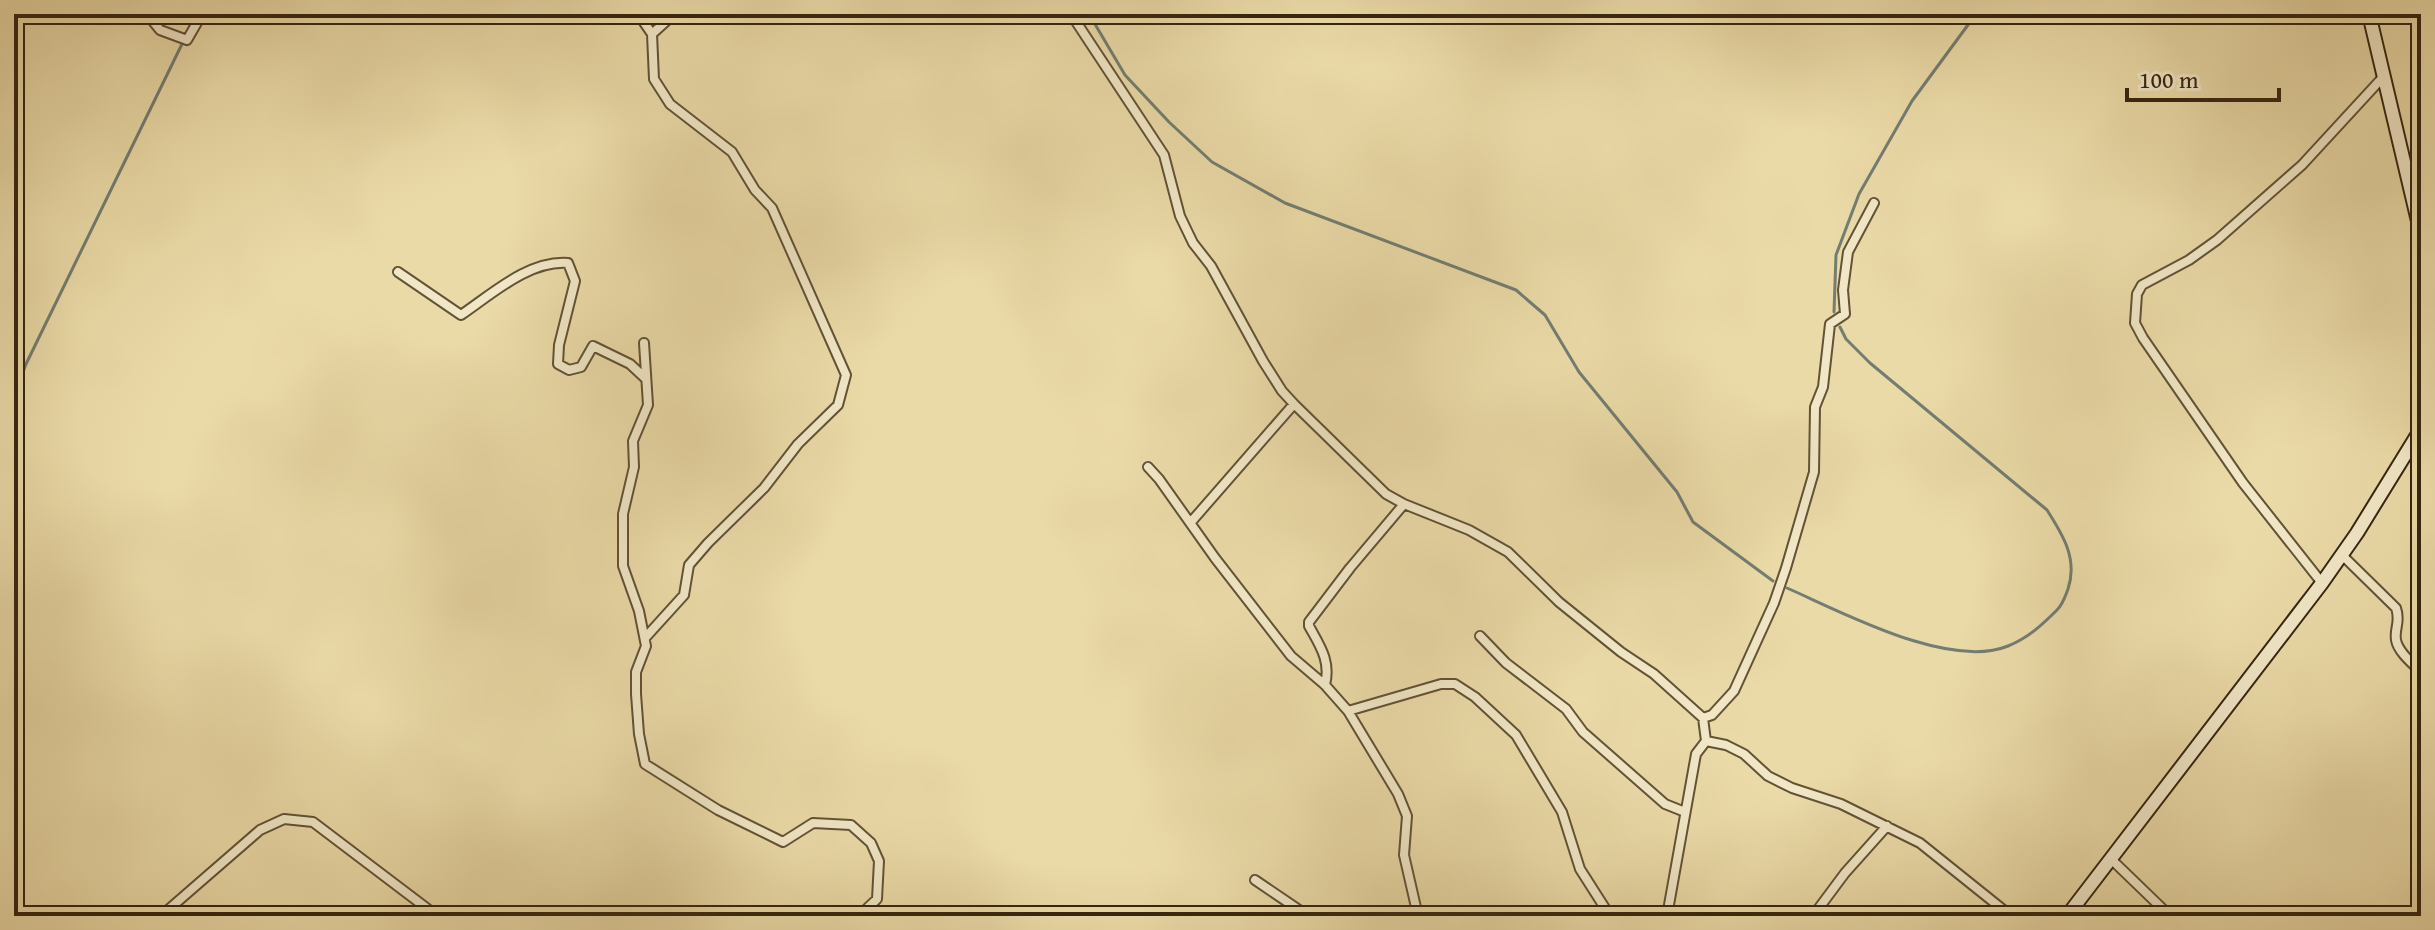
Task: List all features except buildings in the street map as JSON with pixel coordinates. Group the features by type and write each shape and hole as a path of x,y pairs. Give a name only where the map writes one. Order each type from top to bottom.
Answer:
{"street":[{"path":"14,15 49,19 69,14"},
{"path":"147,14 160,30 187,40 202,14"},
{"path":"631,14 641,18 652,34 654,79 670,104 732,152 755,190 772,208 846,375 838,405 798,444 764,488 689,565 684,595 645,638"},
{"path":"652,34 674,14"},
{"path":"1071,14 1164,155 1180,216 1193,243 1211,266 1282,391 1386,494 1469,530 1508,552 1559,602 1654,674 1703,718 1706,741 1696,754 1667,916"},
{"path":"2369,14 2421,234"},
{"path":"2322,583 2243,483 2143,338 2135,323 2137,294 2142,285 2207,247 2258,204 2302,165 2384,76"},
{"path":"1703,718 1712,715 1734,691 1774,603 1786,568 1814,472 1815,407 1823,387 1830,324 1845,314 1843,290 1848,252 1874,203"},
{"path":"398,272 461,315 522,275 553,262 568,263 575,281 559,345 558,364 569,370 581,367 593,346 630,364 645,378"},
{"path":"644,343 648,405 633,441 634,467 623,514 623,566 639,611 646,646 636,672 639,734 645,764 718,810 783,842 813,823 851,825 871,843 879,861 877,899 859,916"},
{"path":"1191,522 1294,404"},
{"path":"2067,916 2322,583 2421,429"},
{"path":"1148,467 1291,656 1325,685 1348,711 1398,794 1407,816 1404,855 1418,916"},
{"path":"1325,685 1328,673 1325,655 1309,622 1404,504"},
{"path":"2342,555 2396,608 2400,618 2395,638 2398,646 2421,672"},
{"path":"1480,636 1506,663 1566,709 1583,732 1665,804 1685,812"},
{"path":"1348,711 1441,684 1455,684 1475,697 1516,735 1562,812 1580,869 1610,916"},
{"path":"1706,741 1726,745 1744,754 1768,776 1792,788 1841,804 1920,843 2011,916"},
{"path":"161,916 260,830 284,819 294,819 313,822 437,916"},
{"path":"1813,916 1845,873 1887,826"},
{"path":"2111,859 2170,916"},
{"path":"1255,880 1308,916"}],"waterway":[{"path":"1089,14 1125,75 1212,162 1285,203 1516,290 1545,315 1579,372 1677,492 1693,522 1773,581"},
{"path":"1834,312 1836,255 1859,194 1912,101 1976,14"},
{"path":"14,396 26,364 183,42"},
{"path":"1787,588 1866,623 1927,645 1984,651 2015,643 2040,626 2061,605 2071,578 2067,548 2047,510 1870,363 1846,339 1840,327"}]}
